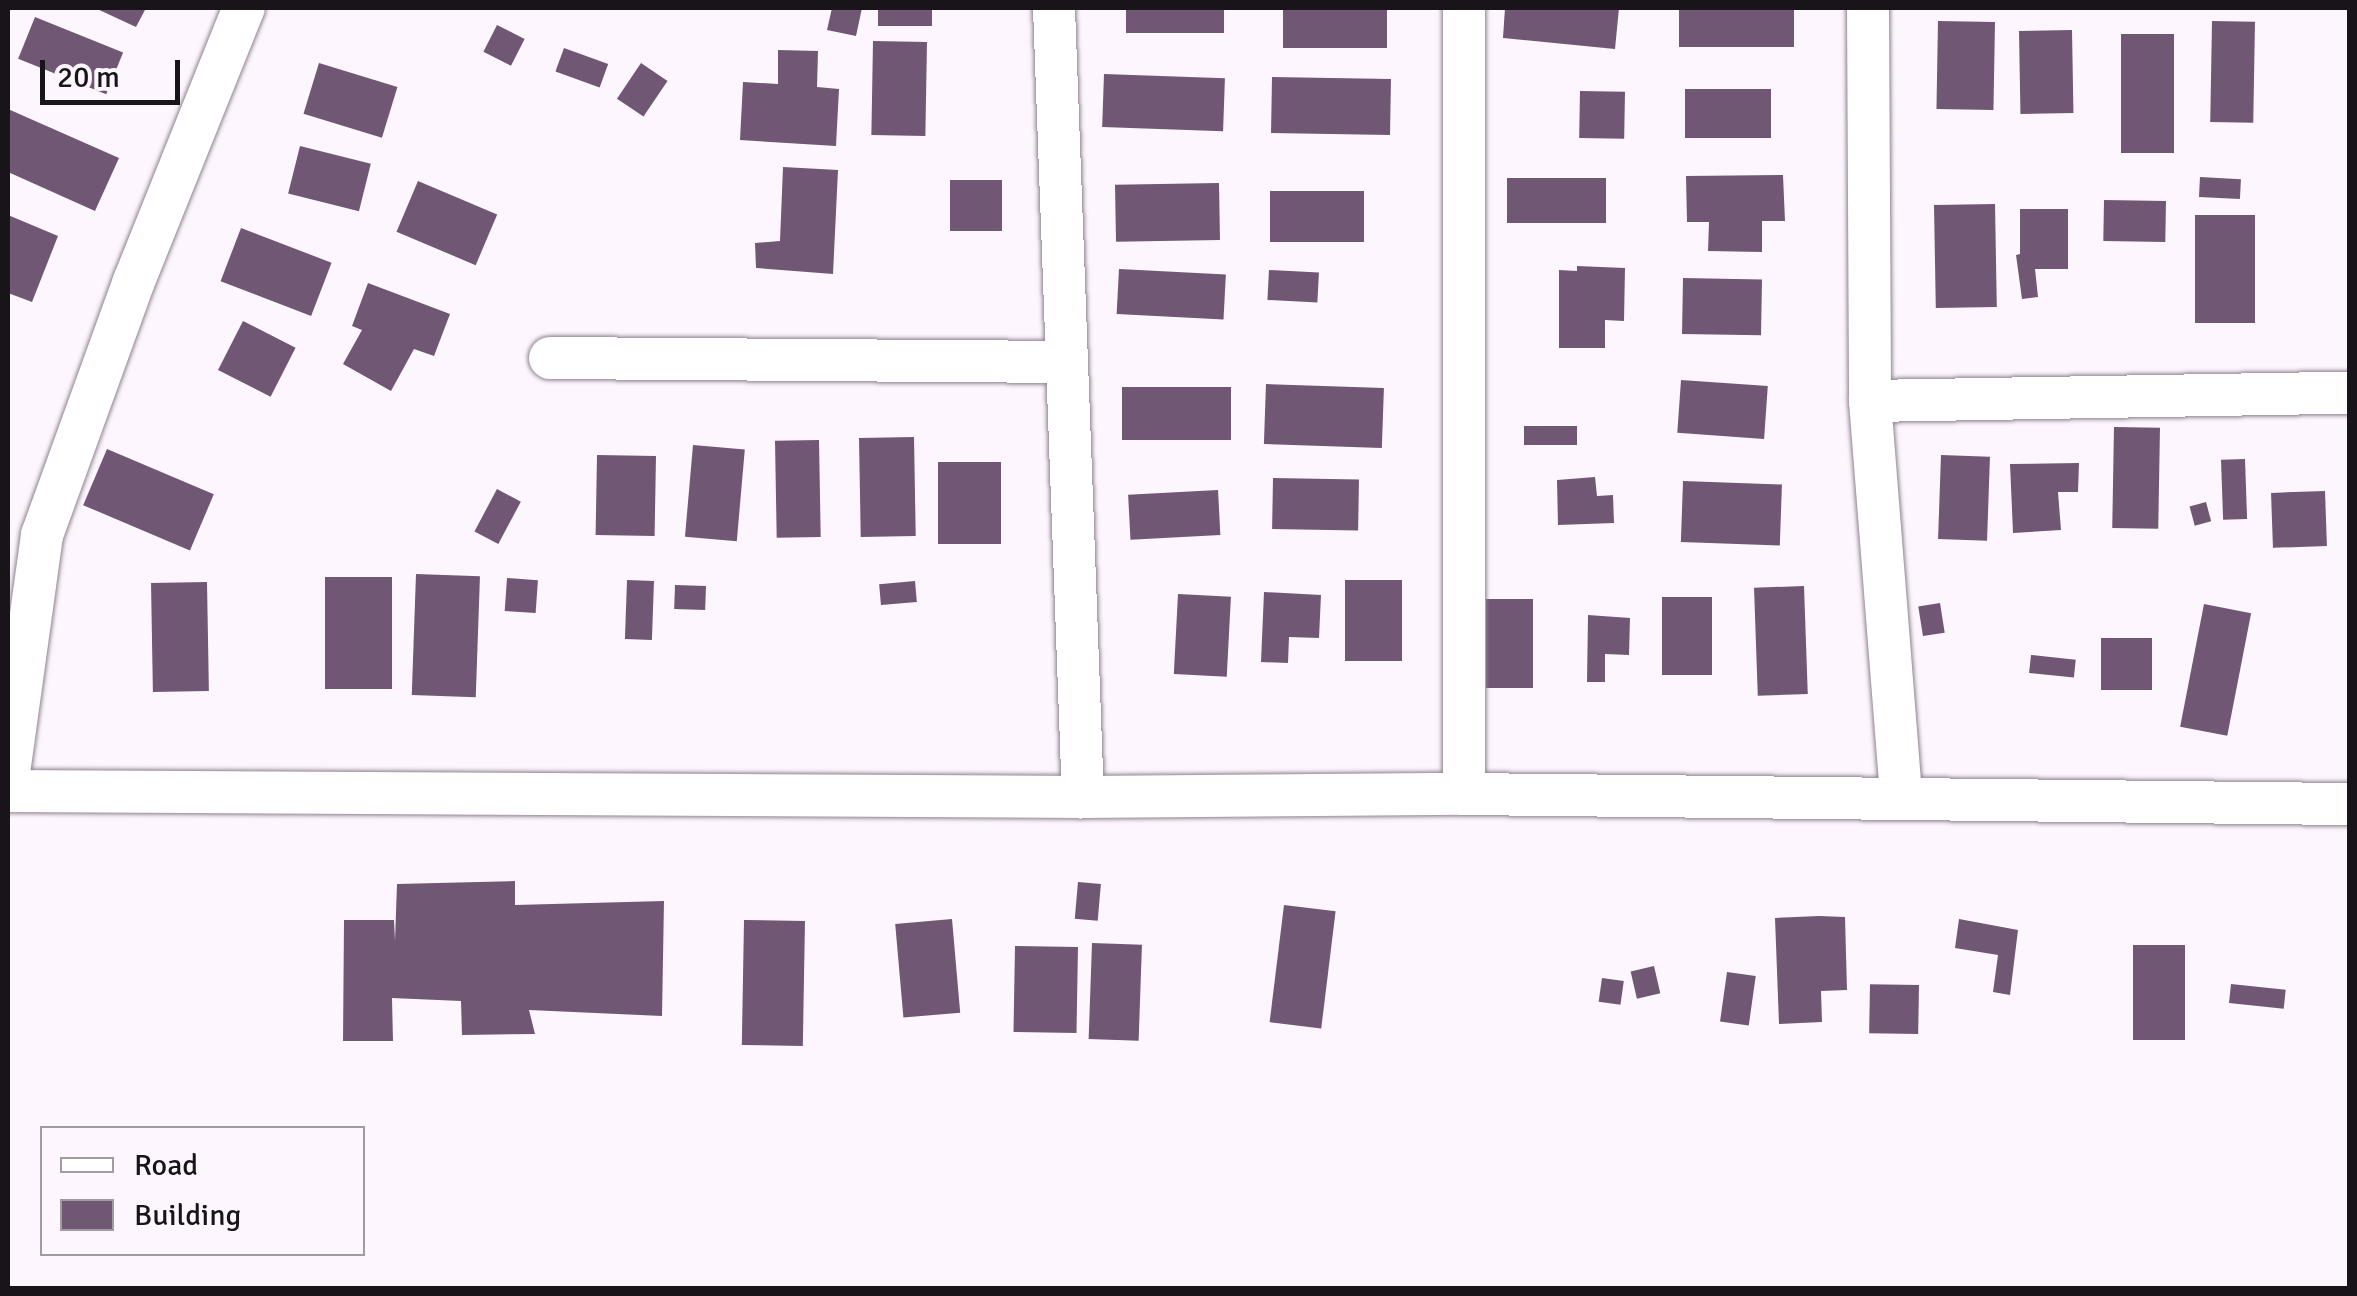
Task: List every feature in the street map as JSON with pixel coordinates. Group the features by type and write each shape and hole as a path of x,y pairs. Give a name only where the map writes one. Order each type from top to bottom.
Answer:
{"street":[{"path":"8,780 42,535 134,281 244,8"},
{"path":"1054,8 1083,796"},
{"path":"1464,8 1464,794"},
{"path":"1868,8 1870,401 1901,796"},
{"path":"550,358 1067,362"},
{"path":"1870,401 2350,393"},
{"path":"8,791 1901,796 2350,804"}],"building":[{"path":"95,8 146,8 136,27"},
{"path":"832,8 862,8 856,36 827,30"},
{"path":"878,8 932,8 932,26 878,26"},
{"path":"1126,8 1224,8 1224,33 1126,33"},
{"path":"1283,8 1387,8 1387,48 1283,48"},
{"path":"1505,8 1619,8 1615,49 1503,38"},
{"path":"1679,8 1794,8 1794,47 1679,47"},
{"path":"35,17 123,53 106,94 18,59"},
{"path":"1938,21 1995,22 1993,110 1936,109"},
{"path":"2212,21 2255,22 2253,123 2210,122"},
{"path":"497,25 525,39 511,66 483,52"},
{"path":"2072,30 2073,113 2020,114 2019,31"},
{"path":"2121,34 2174,34 2174,153 2121,153"},
{"path":"873,41 927,42 925,136 871,135"},
{"path":"564,48 608,64 600,88 555,71"},
{"path":"778,50 818,51 817,87 839,89 836,146 740,140 743,82 778,84"},
{"path":"319,63 397,87 382,138 304,114"},
{"path":"641,63 668,81 643,117 617,99"},
{"path":"1104,74 1225,78 1223,131 1102,127"},
{"path":"1272,77 1391,79 1390,135 1271,133"},
{"path":"1685,89 1771,89 1771,138 1685,138"},
{"path":"1580,91 1625,92 1624,139 1579,138"},
{"path":"8,109 119,158 95,211 8,172"},
{"path":"300,146 371,164 359,211 288,194"},
{"path":"783,167 838,170 833,274 756,268 755,243 780,241"},
{"path":"1783,175 1785,221 1762,221 1762,252 1708,251 1709,222 1687,222 1686,176"},
{"path":"2200,177 2241,179 2240,199 2199,197"},
{"path":"1507,178 1606,178 1606,223 1507,223"},
{"path":"950,180 1002,180 1002,231 950,231"},
{"path":"418,181 497,215 476,265 397,232"},
{"path":"1219,183 1220,240 1116,242 1115,185"},
{"path":"1270,191 1364,191 1364,242 1270,242"},
{"path":"2104,200 2166,201 2165,242 2103,241"},
{"path":"1995,204 1997,307 1936,308 1934,205"},
{"path":"2020,209 2068,209 2068,269 2035,269 2038,297 2022,299 2016,255 2020,254"},
{"path":"8,215 58,236 32,302 8,293"},
{"path":"2195,215 2255,215 2255,323 2195,323"},
{"path":"241,228 332,263 311,316 221,281"},
{"path":"1577,266 1625,268 1624,321 1605,320 1605,348 1559,348 1559,270 1577,271"},
{"path":"1119,269 1226,275 1223,320 1117,314"},
{"path":"1269,270 1319,273 1317,303 1267,300"},
{"path":"1683,278 1762,279 1761,335 1682,334"},
{"path":"368,283 450,314 434,356 414,349 391,391 343,364 362,330 352,326"},
{"path":"243,321 296,348 271,397 218,370"},
{"path":"1681,380 1768,386 1764,439 1677,433"},
{"path":"1266,384 1384,388 1382,448 1264,444"},
{"path":"1122,387 1231,387 1231,440 1122,440"},
{"path":"1524,426 1577,426 1577,445 1524,445"},
{"path":"2114,427 2160,428 2158,529 2112,528"},
{"path":"914,437 916,536 861,537 859,438"},
{"path":"819,440 821,537 777,538 775,441"},
{"path":"693,445 745,450 737,541 685,537"},
{"path":"107,449 214,494 190,550 83,505"},
{"path":"597,455 656,456 655,536 596,535"},
{"path":"1941,455 1990,457 1987,541 1938,539"},
{"path":"2245,459 2247,519 2223,520 2221,460"},
{"path":"938,462 1001,462 1001,544 938,544"},
{"path":"2079,463 2078,492 2058,492 2061,530 2013,533 2010,464"},
{"path":"1595,477 1597,496 1613,495 1614,523 1558,525 1557,480"},
{"path":"1273,478 1359,480 1358,530 1272,529"},
{"path":"1683,481 1782,484 1780,545 1681,542"},
{"path":"497,489 521,502 498,544 474,531"},
{"path":"1218,490 1220,535 1130,540 1128,495"},
{"path":"2325,491 2327,546 2273,548 2271,493"},
{"path":"2206,502 2211,521 2195,526 2190,506"},
{"path":"416,574 480,576 476,697 412,695"},
{"path":"325,577 392,577 392,689 325,689"},
{"path":"507,578 538,580 536,613 505,611"},
{"path":"627,580 654,581 652,640 625,639"},
{"path":"1345,580 1402,580 1402,661 1345,661"},
{"path":"915,581 917,602 881,605 879,584"},
{"path":"207,582 209,691 153,692 151,583"},
{"path":"675,585 706,586 705,610 674,609"},
{"path":"1804,586 1808,694 1758,696 1754,588"},
{"path":"1264,592 1321,595 1319,638 1289,637 1288,663 1261,662"},
{"path":"1178,594 1231,597 1227,677 1174,674"},
{"path":"1662,597 1712,597 1712,675 1662,675"},
{"path":"1486,599 1533,599 1533,688 1486,688"},
{"path":"1940,603 1945,633 1923,636 1918,606"},
{"path":"2204,604 2251,613 2227,736 2180,727"},
{"path":"1588,615 1630,618 1629,655 1605,654 1605,682 1587,682"},
{"path":"2101,638 2152,638 2152,690 2101,690"},
{"path":"2031,655 2076,660 2074,678 2029,673"},
{"path":"515,881 515,905 664,901 662,1016 529,1010 535,1034 462,1035 461,1001 392,998 393,1041 343,1041 344,920 394,920 395,941 397,884"},
{"path":"1078,882 1101,884 1098,921 1075,919"},
{"path":"1284,905 1336,911 1321,1028 1270,1022"},
{"path":"1845,917 1847,990 1821,991 1822,1022 1779,1024 1775,918"},
{"path":"952,919 960,1013 903,1018 895,924"},
{"path":"1959,919 2018,930 2010,995 1993,992 1998,955 1955,948"},
{"path":"744,920 805,921 803,1046 742,1045"},
{"path":"1092,943 1142,945 1139,1041 1089,1039"},
{"path":"2133,945 2185,945 2185,1040 2133,1040"},
{"path":"1015,946 1078,947 1076,1033 1013,1032"},
{"path":"1654,966 1660,993 1637,999 1631,971"},
{"path":"1727,972 1756,976 1749,1026 1720,1022"},
{"path":"1602,978 1624,981 1620,1005 1599,1002"},
{"path":"1870,984 1919,985 1918,1034 1869,1033"},
{"path":"2231,984 2286,990 2284,1009 2229,1003"}]}
